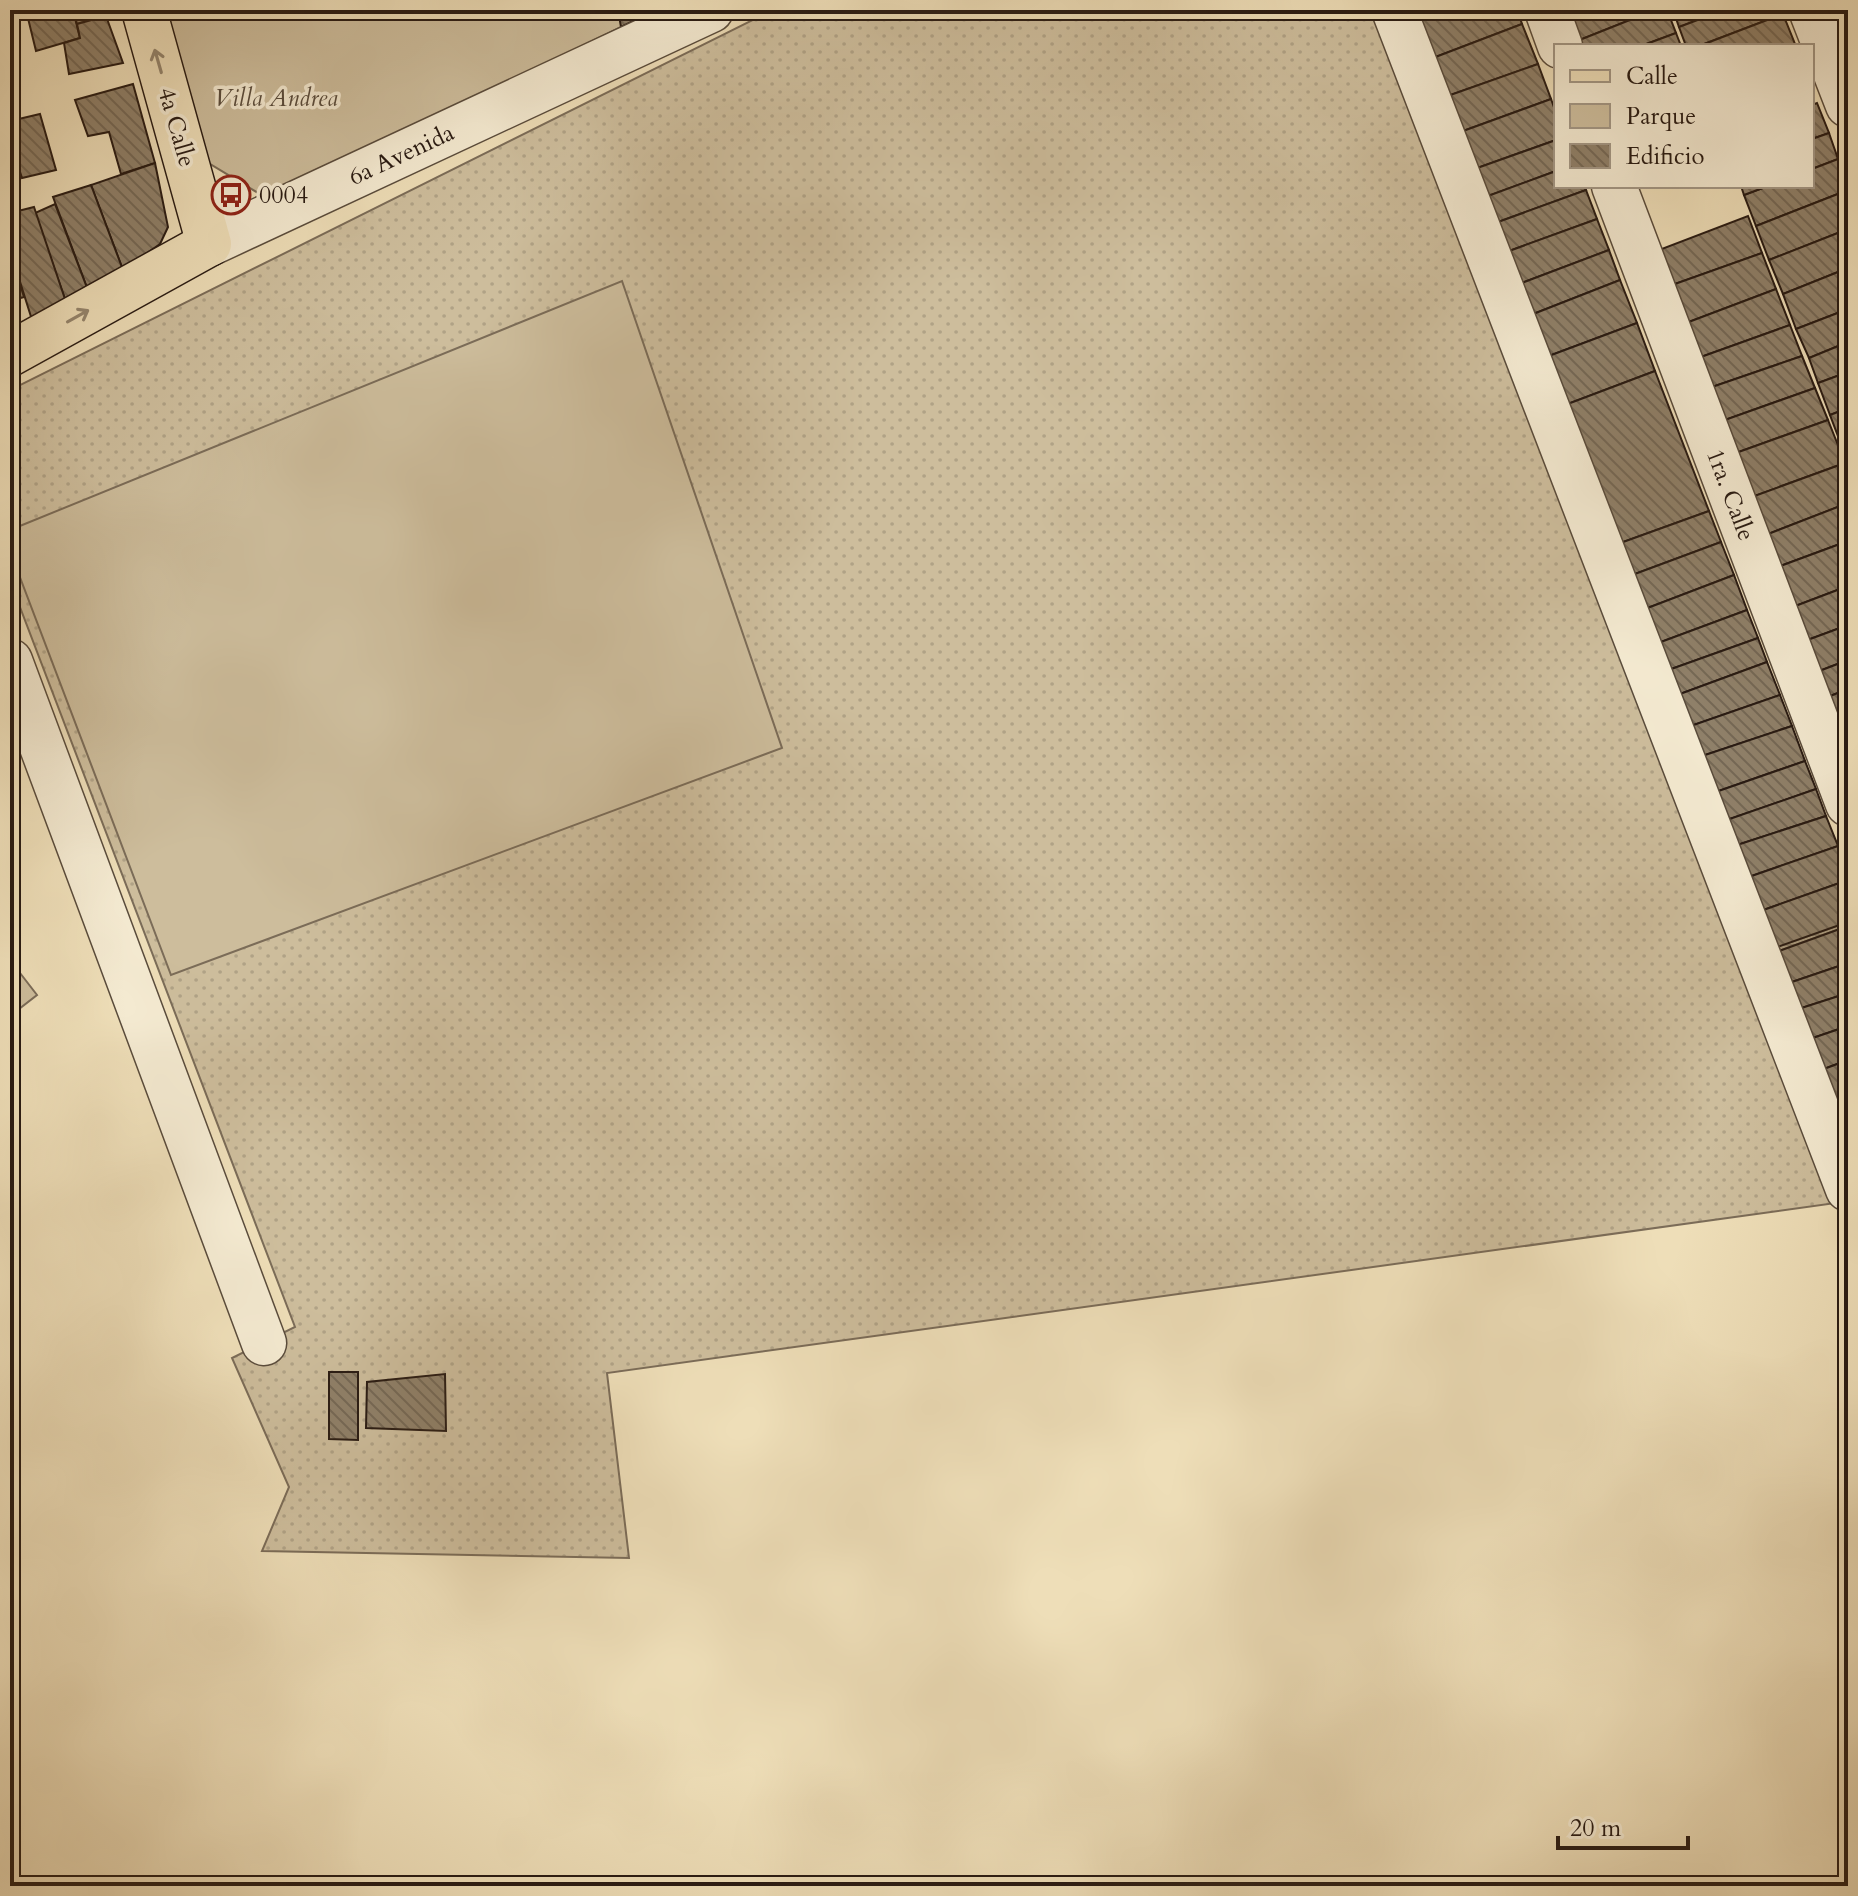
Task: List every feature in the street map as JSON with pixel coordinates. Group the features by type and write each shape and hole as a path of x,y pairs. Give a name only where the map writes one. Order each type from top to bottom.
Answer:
{"main road":[{"name":"4a Calle","path":"144,10 209,244"},
{"name":"6a Avenida","path":"10,354 209,244"}],"street":[{"name":"6a Avenida","path":"209,244 711,10"},
{"path":"1394,10 1848,1189"},
{"path":"1547,10 1559,44"},
{"path":"1811,10 1848,105"},
{"name":"1ra. Calle","path":"1615,188 1848,804"},
{"path":"10,661 264,1343"}],"green space":[{"name":"Villa Andrea","path":"161,10 656,10 268,199 202,159"},
{"path":"773,10 1385,10 1843,1202 607,1373 629,1558 262,1551 289,1487 232,1358 295,1327 10,581 10,390"},
{"path":"622,281 782,748 171,975 10,551 10,530"},
{"path":"10,960 37,995 10,1016"}],"shaded area":[{"path":"1848,922 1848,926 1768,955 1766,951"}],"building":[{"path":"26,10 73,10 80,38 36,51"},
{"path":"73,10 104,10 106,16 77,24"},
{"path":"618,10 656,10 621,27"},
{"path":"1406,10 1443,10 1411,22"},
{"path":"1443,10 1517,10 1522,24 1425,61 1411,22"},
{"path":"1567,10 1655,10 1577,41"},
{"path":"1655,10 1667,10 1676,33 1646,44 1578,44 1577,41"},
{"path":"1673,10 1724,10 1679,27"},
{"path":"1724,10 1782,10 1783,14 1704,44 1685,44 1679,27"},
{"path":"1823,10 1848,10 1848,35 1835,40"},
{"path":"1783,14 1795,44 1704,44"},
{"path":"106,16 123,63 69,74 64,43 80,38 77,24"},
{"path":"1522,24 1538,64 1439,99 1425,61"},
{"path":"1676,33 1680,44 1646,44"},
{"path":"1538,64 1551,99 1452,135 1439,99"},
{"path":"133,84 155,163 121,174 109,132 88,136 75,100"},
{"path":"1551,99 1554,107 1554,141 1466,172 1452,135"},
{"path":"1817,103 1829,133 1814,138 1814,104"},
{"path":"40,114 56,170 22,178 10,141 10,121"},
{"path":"1829,133 1838,159 1814,168 1814,138"},
{"path":"1554,141 1554,172 1477,200 1466,172"},
{"path":"1838,159 1848,190 1756,226 1744,195 1763,188 1814,188 1814,168"},
{"path":"155,163 168,227 160,244 123,270 91,185"},
{"path":"1554,172 1554,188 1586,190 1487,226 1477,200"},
{"path":"91,185 123,270 89,293 53,197"},
{"path":"1742,188 1763,188 1744,195"},
{"path":"1586,190 1597,219 1498,255 1487,226"},
{"path":"1848,190 1848,229 1769,260 1756,226"},
{"path":"55,204 89,293 67,305 35,213"},
{"path":"34,207 67,305 33,323 10,250 10,213"},
{"path":"1748,216 1762,253 1672,285 1659,250"},
{"path":"1597,219 1609,250 1511,287 1498,255"},
{"path":"1848,229 1848,268 1783,294 1769,260"},
{"path":"1609,250 1620,280 1523,318 1511,287"},
{"path":"10,252 24,297 10,301"},
{"path":"1762,253 1776,289 1686,323 1672,285"},
{"path":"1848,268 1848,309 1796,329 1783,294"},
{"path":"1620,280 1637,323 1538,360 1523,318"},
{"path":"1776,289 1790,325 1698,358 1686,323"},
{"path":"1848,309 1848,342 1809,358 1796,329"},
{"path":"1637,323 1655,371 1557,408 1538,360"},
{"path":"1790,325 1802,356 1709,388 1698,358"},
{"path":"1848,342 1848,372 1818,383 1809,358"},
{"path":"1802,356 1815,388 1722,421 1709,388"},
{"path":"1655,371 1709,511 1612,546 1557,408"},
{"path":"1848,372 1848,408 1830,415 1818,383"},
{"path":"1815,388 1828,420 1733,454 1722,421"},
{"path":"1848,408 1848,451 1844,452 1830,415"},
{"path":"1828,420 1845,463 1749,498 1733,454"},
{"path":"1845,463 1848,503 1763,536 1749,498"},
{"path":"1848,503 1848,541 1775,568 1763,536"},
{"path":"1709,511 1721,542 1624,578 1612,546"},
{"path":"1848,541 1848,586 1790,608 1775,568"},
{"path":"1721,542 1734,575 1637,612 1624,578"},
{"path":"1734,575 1747,610 1650,646 1637,612"},
{"path":"1848,586 1848,625 1802,642 1790,608"},
{"path":"1747,610 1758,638 1660,673 1650,646"},
{"path":"1848,625 1848,660 1814,673 1802,642"},
{"path":"1758,638 1767,662 1669,698 1660,673"},
{"path":"1848,660 1848,689 1825,698 1814,673"},
{"path":"1767,662 1780,695 1682,729 1669,698"},
{"path":"1848,689 1848,722 1836,726 1825,698"},
{"path":"1780,695 1792,726 1693,759 1682,729"},
{"path":"1848,722 1848,760 1836,726"},
{"path":"1792,726 1805,761 1707,795 1693,759"},
{"path":"1805,761 1816,789 1718,823 1707,795"},
{"path":"1816,789 1826,816 1728,848 1718,823"},
{"path":"1826,816 1838,846 1740,880 1728,848"},
{"path":"1838,846 1848,880 1752,914 1740,880"},
{"path":"1848,880 1848,922 1766,951 1752,914"},
{"path":"1848,926 1848,963 1780,986 1768,955"},
{"path":"1848,963 1848,993 1789,1012 1780,986"},
{"path":"1848,993 1848,1026 1801,1042 1789,1012"},
{"path":"1848,1026 1848,1060 1813,1073 1801,1042"},
{"path":"1848,1060 1848,1096 1825,1104 1813,1073"},
{"path":"1848,1096 1848,1129 1825,1104"},
{"path":"329,1372 358,1372 358,1440 329,1439"},
{"path":"445,1374 446,1431 366,1428 367,1382"}],"place":[{"name":"0004","path":"231,195"}]}
